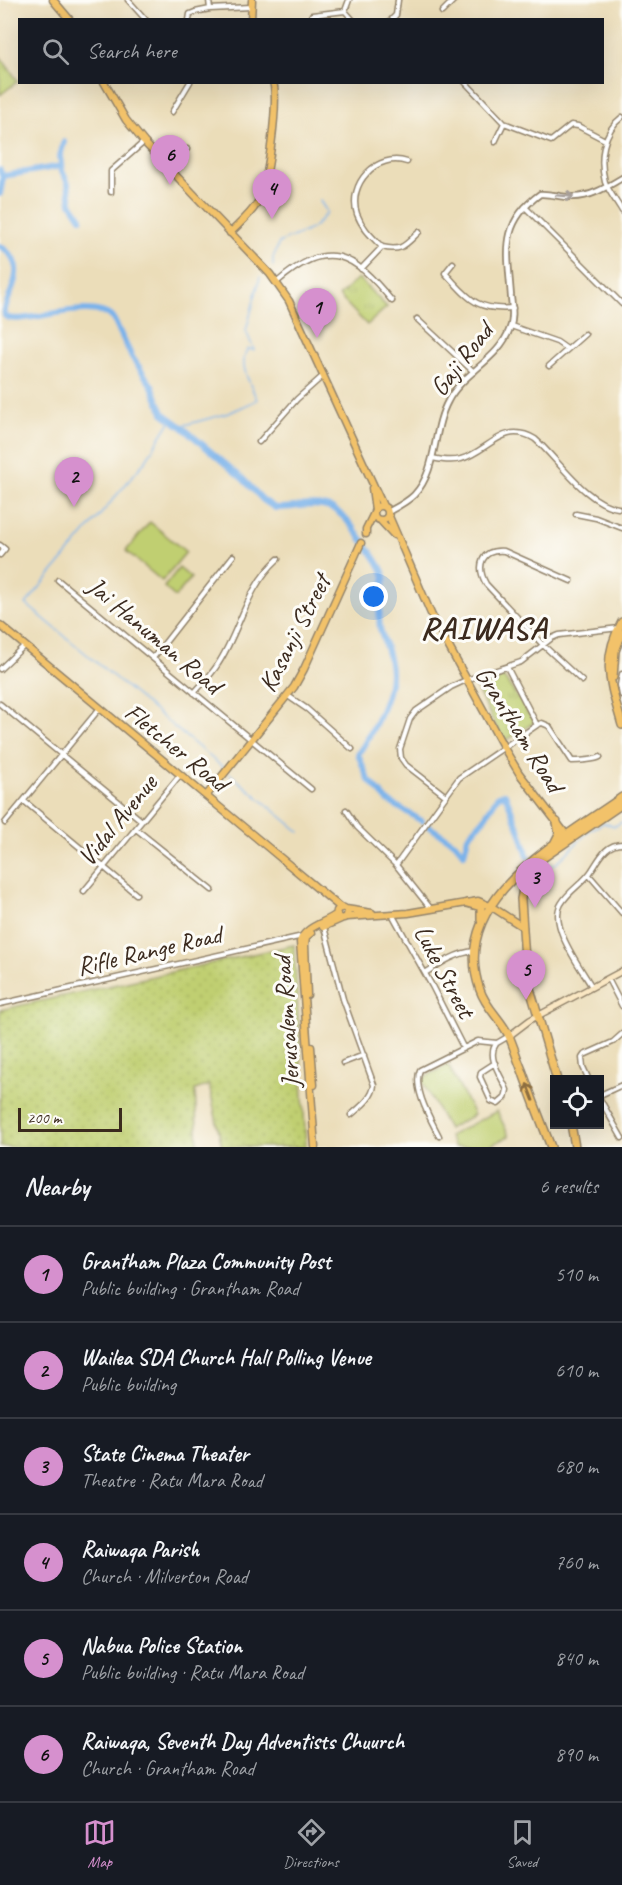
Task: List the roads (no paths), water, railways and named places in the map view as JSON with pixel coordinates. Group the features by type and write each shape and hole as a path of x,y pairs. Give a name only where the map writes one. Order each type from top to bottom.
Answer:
{"highway":[{"path":"619,630 613,666 615,687 622,711"},
{"path":"619,630 608,659 609,677 622,725"},
{"path":"556,1075 526,975 521,899 527,874 534,864 622,797"},
{"path":"478,932 492,906 521,869 553,844 622,804"},
{"path":"553,844 559,834 557,822"},
{"path":"467,903 477,904 482,908 474,951 474,966 483,998 509,1036 550,1147"},
{"path":"572,1129 574,1147"}],"main road":[{"path":"53,0 68,18"},
{"name":"Grantham Road","path":"105,84 126,120 144,142 276,283 294,309 432,616 519,773 568,837"},
{"path":"230,232 249,213 262,193 275,108 274,84"},
{"name":"Grantham Road","path":"372,481 377,515 397,538"},
{"path":"377,515 386,510"},
{"name":"Kasanji Street","path":"206,796 288,696 304,669 364,538 377,515 385,519 386,510"},
{"name":"Fletcher Road","path":"0,625 330,898 341,913"},
{"path":"314,927 332,912 330,898"},
{"path":"341,913 376,914 432,910 478,901 492,906 523,927"},
{"name":"Jerusalem Road","path":"304,936 324,927 341,913"},
{"name":"Jerusalem Road","path":"304,936 314,927 341,913"},
{"name":"Jerusalem Road","path":"304,936 317,1147"},
{"path":"509,1036 538,1015 622,971"}],"street":[{"path":"128,0 144,18"},
{"path":"209,0 210,9"},
{"path":"345,11 350,0"},
{"path":"394,18 398,0"},
{"path":"442,12 454,0"},
{"path":"189,18 195,12 252,4"},
{"path":"312,15 345,11"},
{"path":"345,11 351,18"},
{"path":"172,112 189,84"},
{"path":"467,84 504,123 551,141 571,125 578,126 605,140"},
{"path":"622,117 610,128 605,140 604,175 607,187 622,211"},
{"path":"495,142 504,123"},
{"path":"111,192 111,171 144,142"},
{"path":"160,158 178,150 187,149"},
{"path":"407,162 392,159 382,162 366,174 357,192 356,212 366,231 382,247 394,250 402,248 419,232"},
{"path":"622,178 589,195 574,197 540,194 525,207 622,304"},
{"name":"Gaji Road","path":"386,510 397,506 416,493 425,479 438,428 449,399 500,347 511,326 513,308 508,236 513,222 525,207"},
{"path":"361,268 382,247"},
{"path":"276,283 297,266 313,257 341,257 361,268 392,301"},
{"path":"453,263 445,273 469,298 487,308 513,308"},
{"path":"417,318 474,372"},
{"path":"511,326 557,342 567,349"},
{"path":"549,366 585,334"},
{"path":"259,442 297,399 324,375"},
{"path":"432,458 459,460 508,433 522,433 535,438 594,498 607,506 618,508"},
{"path":"576,514 596,518 622,528"},
{"path":"0,544 5,549 0,555"},
{"path":"571,581 504,550 497,550 489,554 480,567 486,584 543,645 582,681"},
{"path":"153,658 233,556"},
{"path":"194,693 219,664 250,595 278,560"},
{"name":"Jai Hanuman Road","path":"58,580 311,789"},
{"path":"447,796 406,765 401,758 400,749 414,713 451,687 525,660 559,635 609,629 619,630"},
{"path":"609,629 619,630"},
{"path":"0,669 24,646"},
{"path":"507,667 537,725"},
{"path":"622,674 620,685 622,695"},
{"path":"288,696 307,709 352,749"},
{"path":"0,704 142,821"},
{"path":"5,823 100,708"},
{"path":"396,865 459,778 537,725 542,723 549,726 572,761 594,760 600,757"},
{"name":"Vidal Avenue","path":"84,891 180,774"},
{"path":"24,801 136,894"},
{"path":"346,810 357,827 396,865 432,910"},
{"path":"136,829 212,890"},
{"path":"592,987 561,933 557,914 568,894 589,875 609,847 622,844"},
{"path":"589,875 622,913"},
{"name":"Luke Street","path":"392,913 463,1047"},
{"path":"324,927 343,999 364,1055 374,1090 351,1115"},
{"name":"Rifle Range Road","path":"0,1004 304,936"},
{"path":"424,973 449,958 474,951"},
{"path":"608,979 622,1006"},
{"path":"587,1075 583,1067 584,1055 613,1042 622,1034"},
{"path":"495,1063 481,1072 480,1077 492,1101 498,1104 505,1098 507,1090 495,1063 493,1048 509,1036"},
{"path":"439,1136 421,1096 418,1072 463,1047 482,1040 497,1043"},
{"path":"343,1063 364,1055"},
{"path":"604,1095 622,1085"},
{"path":"604,1104 622,1138"}],"waterway":[{"path":"64,142 60,156 62,171 68,183 71,203 81,218"},
{"path":"3,176 61,166"},
{"path":"0,170 3,178 0,194"},
{"path":"273,266 273,258 279,243 310,229 327,212 320,201"},
{"path":"0,246 10,255 15,264 16,274 5,316 13,319 88,310 102,312 113,318 132,357 152,386 163,413 275,508 310,505 331,508 344,518 365,544 385,577 379,620 391,673 384,704 369,737 358,754 368,779 388,801 422,821"},
{"path":"181,426 229,413 257,400 246,374 244,361 248,349 254,350 246,331 260,277"},
{"path":"171,420 146,460 26,604 226,770"},
{"path":"229,773 300,832"},
{"path":"428,826 455,843 464,854 468,836 483,820 498,796 505,794 528,857"},
{"path":"539,870 557,863 590,830 603,823 615,826 622,822"}],"place":[{"name":"Raiwaqa, Seventh Day Adventists Chuurch","path":"170,185"},
{"name":"Raiwaqa Parish","path":"272,219"},
{"name":"Grantham Plaza Community Post","path":"317,338"},
{"name":"Wailea SDA Church Hall Polling Venue","path":"74,507"},
{"name":"State Cinema Theater","path":"535,908"},
{"name":"Nabua Police Station","path":"526,1000"}],"district":[{"name":"RAIWASA","path":"484,628"}]}
